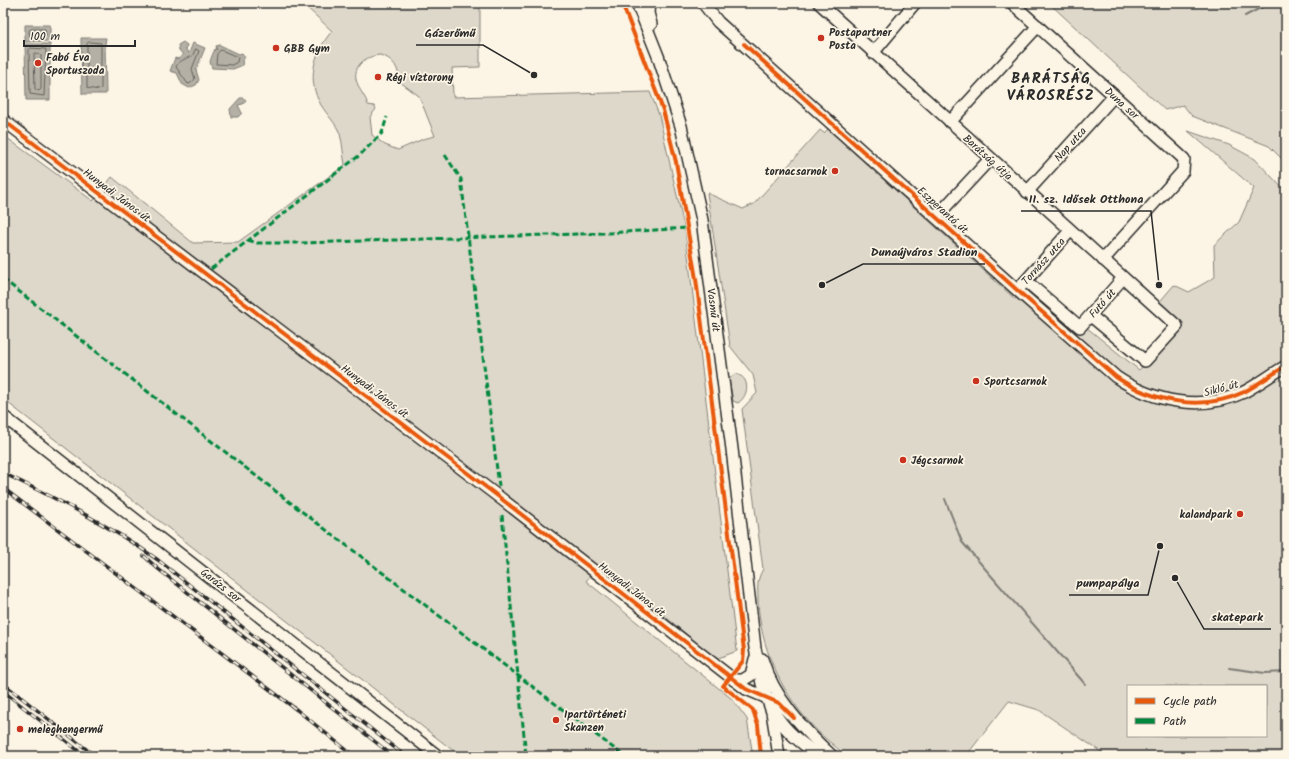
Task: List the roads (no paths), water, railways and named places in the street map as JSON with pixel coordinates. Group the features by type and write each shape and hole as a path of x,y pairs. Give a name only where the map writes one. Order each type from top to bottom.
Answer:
{"street":[{"name":"Vasmű út","path":"637,3 658,56 681,126 702,220 753,626"},
{"path":"649,3 648,13 658,56"},
{"name":"Barátság útja","path":"819,3 990,159 1177,326 1145,361 1091,316"},
{"path":"873,53 915,3"},
{"name":"Duna sor","path":"1012,3 1184,159 1183,171 1103,260"},
{"name":"Eszperantó út","path":"706,6 718,22 937,216 1017,290 1116,377 1131,387"},
{"path":"950,122 1038,26"},
{"name":"Nap utca","path":"1027,192 1114,96"},
{"name":"Hunyadi János út","path":"3,120 499,498 734,680 746,689 766,698"},
{"path":"937,216 990,159"},
{"name":"Tornász utca","path":"1017,290 1070,231"},
{"name":"Futó út","path":"1026,280 1080,328 1123,278"},
{"name":"Sikló út","path":"1131,387 1156,397 1177,402 1202,403 1225,399 1244,392 1286,366"},
{"name":"Garázs sor","path":"3,416 438,756"},
{"path":"753,626 755,648 766,698 772,712 780,756"},
{"path":"753,626 764,666 794,718"},
{"path":"734,680 743,680 751,675 754,665 755,648"},
{"path":"766,698 779,703 827,755"},
{"path":"766,698 780,721 796,739 827,755"},
{"path":"780,756 785,746 796,739"}],"water":[{"path":"25,25 50,25 50,41 25,42"},
{"path":"81,38 106,38 106,94 82,94"},
{"path":"183,42 187,45 186,50 189,53 193,43 205,48 196,70 199,80 196,85 189,88 182,84 177,73 170,71 175,58 178,59 183,55 179,50 178,45"},
{"path":"25,44 50,44 50,100 26,100"},
{"path":"220,45 239,54 242,53 245,57 242,61 243,65 233,69 212,68 210,62 211,57 215,49 217,50 216,46"},
{"path":"240,98 246,100 243,104 238,105 242,113 238,117 231,117 230,109"}],"waterway":[{"path":"1245,16 1270,3"},
{"path":"945,499 962,542 1085,684"},
{"path":"1229,668 1265,673 1286,672"}],"railway":[{"path":"3,473 102,524 158,560 405,756"},
{"path":"3,488 297,710 354,756"},
{"path":"144,556 157,568 393,756"},
{"path":"3,683 95,756"},
{"path":"3,691 85,756"}],"place":[{"name":"Postapartner Posta","path":"821,38"},
{"name":"GBB Gym","path":"276,48"},
{"name":"Fabó Éva Sportuszoda","path":"38,63"},
{"name":"Gázerőmű","path":"534,75"},
{"name":"Régi víztorony","path":"378,77"},
{"name":"tornacsarnok","path":"835,171"},
{"name":"Dunaújváros Stadion","path":"822,285"},
{"name":"II. sz. Idősek Otthona","path":"1159,285"},
{"name":"Sportcsarnok","path":"976,381"},
{"name":"Jégcsarnok","path":"903,460"},
{"name":"kalandpark","path":"1240,514"},
{"name":"pumpapálya","path":"1160,546"},
{"name":"skatepark","path":"1175,578"},
{"name":"Ipartörténeti Skanzen","path":"556,720"},
{"name":"meleghengermű","path":"20,729"}],"district":[{"name":"BARÁTSÁG VÁROSRÉSZ","path":"1051,86"}]}
